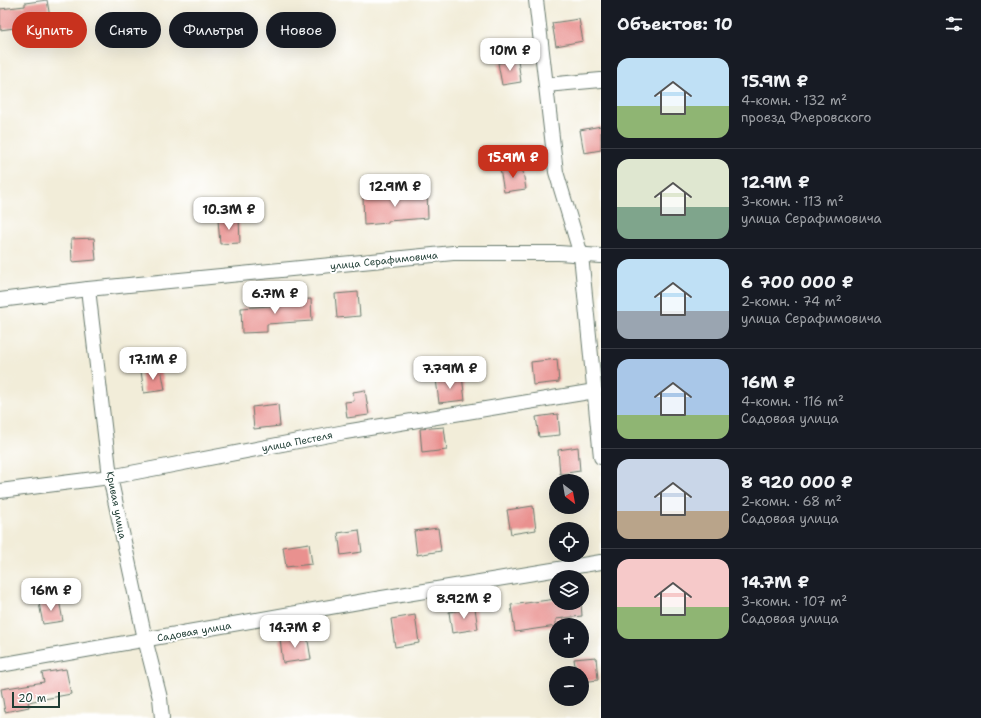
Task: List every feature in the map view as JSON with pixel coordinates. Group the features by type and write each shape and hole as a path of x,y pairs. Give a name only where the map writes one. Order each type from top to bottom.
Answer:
{"street":[{"path":"536,0 556,172 581,255 601,457"},
{"path":"546,85 601,80"},
{"name":"улица Серафимовича","path":"0,300 88,289 453,253 559,253 601,256"},
{"name":"Кривая улица","path":"88,289 110,477 145,639 160,698 162,718"},
{"name":"улица Пестеля","path":"0,491 110,477 345,432 595,391"},
{"name":"Садовая улица","path":"0,665 601,562"}],"building":[{"path":"47,0 49,12 12,12 12,28 0,30 0,9 25,6 25,3"},
{"path":"579,19 583,41 556,46 552,23"},
{"path":"518,60 521,82 502,85 498,63"},
{"path":"601,126 601,150 584,153 580,130"},
{"path":"522,166 526,189 504,192 500,169"},
{"path":"427,192 428,218 388,221 388,223 364,225 363,197"},
{"path":"239,218 240,243 220,244 218,220"},
{"path":"94,238 96,260 72,262 71,239"},
{"path":"358,292 360,316 337,318 335,294"},
{"path":"311,299 312,321 267,324 267,332 242,333 241,308 284,305 284,301"},
{"path":"557,359 559,382 533,385 531,362"},
{"path":"161,368 165,390 144,393 141,371"},
{"path":"462,376 465,400 439,403 436,379"},
{"path":"365,390 369,415 347,418 345,402 354,401 353,392"},
{"path":"278,404 280,426 254,429 252,407"},
{"path":"558,414 560,435 539,437 536,417"},
{"path":"444,427 447,450 422,453 420,429"},
{"path":"578,447 580,471 560,474 558,450"},
{"path":"533,506 536,530 511,534 507,510"},
{"path":"438,528 441,551 417,555 414,531"},
{"path":"359,530 362,552 341,555 338,533"},
{"path":"309,543 312,564 286,567 283,547"},
{"path":"59,600 63,621 43,624 39,603"},
{"path":"549,600 549,610 582,610 582,616 549,618 549,627 515,632 511,605"},
{"path":"475,608 478,629 452,633 449,612"},
{"path":"415,615 419,643 395,647 391,619"},
{"path":"307,635 311,659 283,663 280,639"},
{"path":"596,657 598,680 589,681 589,666 575,666 574,659"},
{"path":"66,669 71,694 28,702 29,707 5,712 1,689 44,682 42,673"}]}
